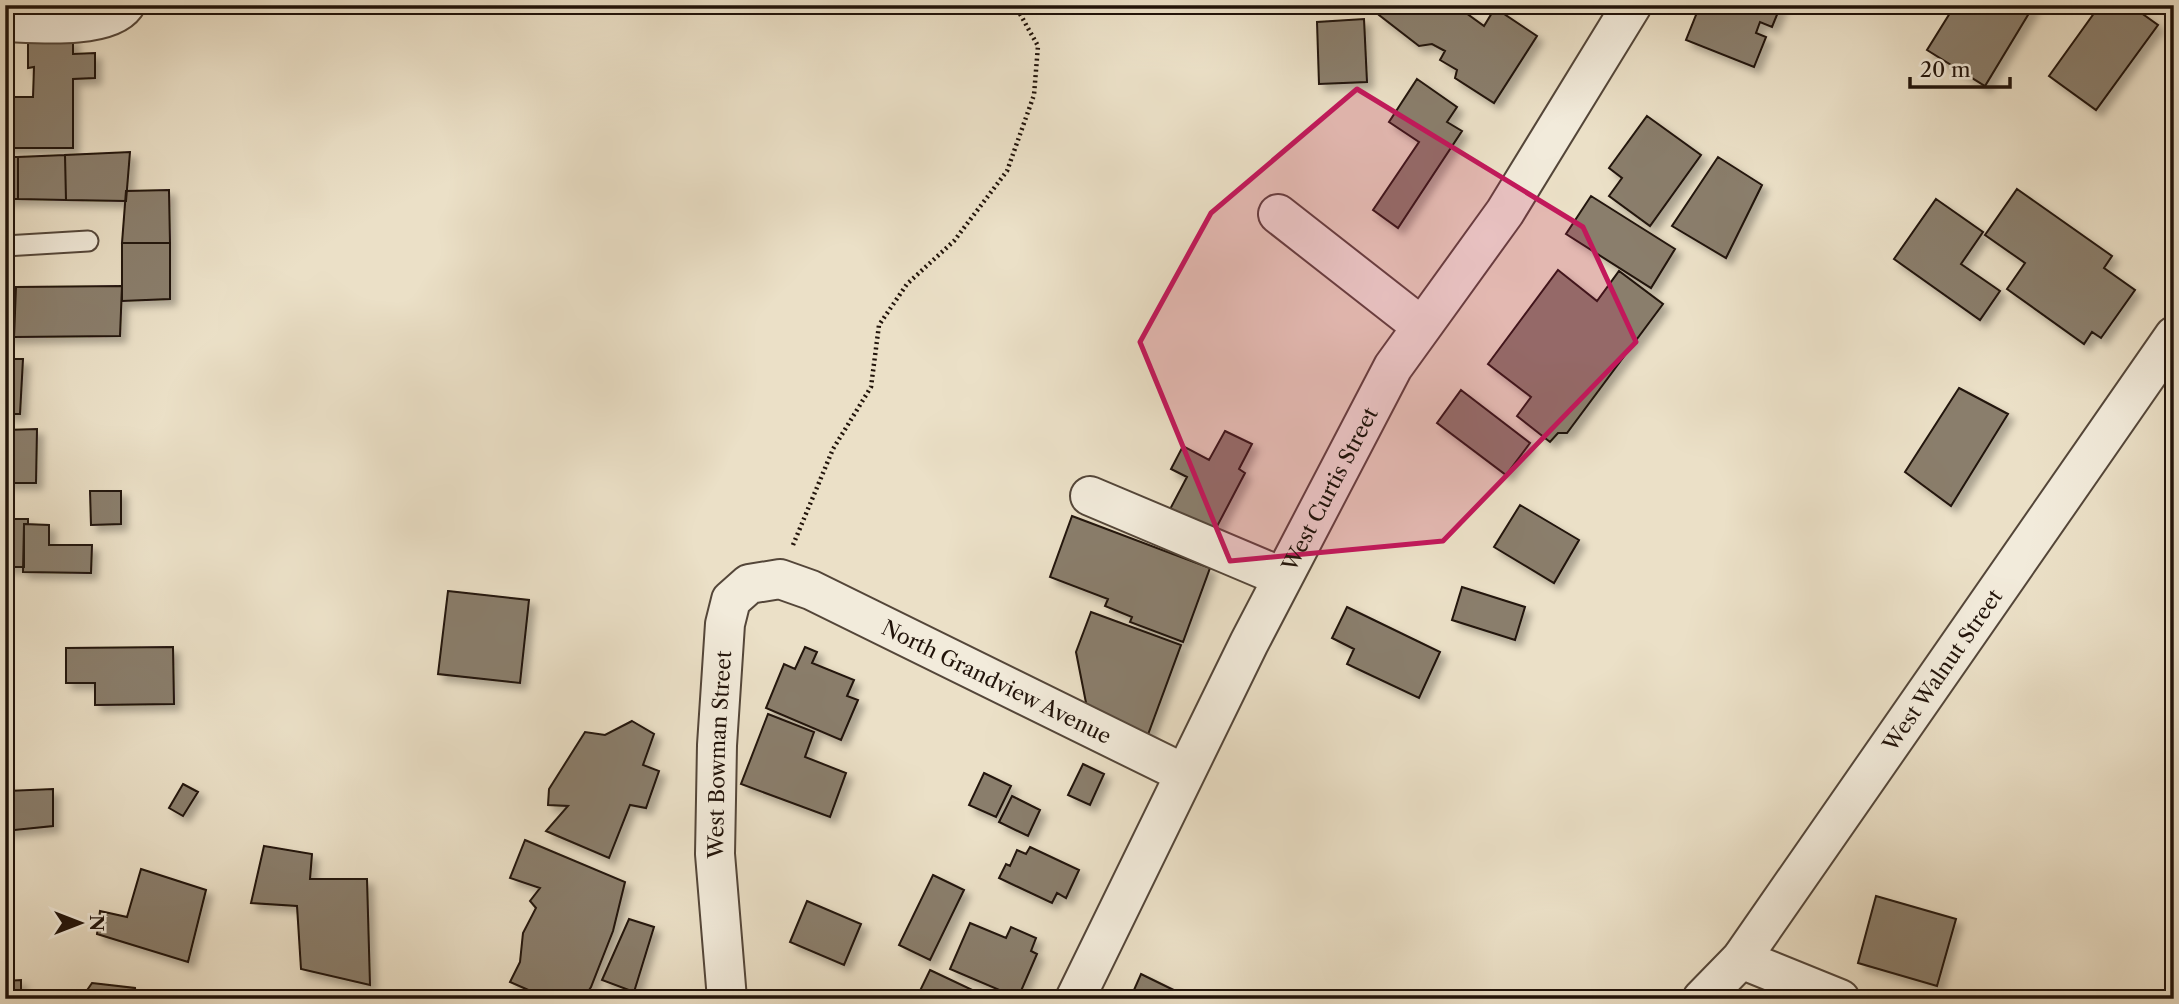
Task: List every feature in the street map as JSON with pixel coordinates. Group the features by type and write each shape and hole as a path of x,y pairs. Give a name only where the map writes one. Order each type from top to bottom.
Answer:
{"street":[{"path":"5,22 93,21 120,12 125,5"},
{"name":"West Curtis Street","path":"1076,999 1183,773 1282,577 1394,368 1421,326 1505,212 1632,5"},
{"path":"1278,214 1421,326"},
{"name":"West Walnut Street","path":"1702,999 1741,959 2174,336"},
{"path":"1090,496 1282,577"},
{"name":"West Bowman Street","path":"727,999 715,854 724,624 731,600 749,584 795,584"},
{"name":"North Grandview Avenue","path":"795,584 1183,773"},
{"path":"1741,959 1840,999"}],"lane":[{"path":"5,246 88,241"}],"path":[{"path":"795,584 833,449 871,387 879,326 906,284 954,241 1007,171 1034,95 1038,47 1015,5"}],"highlighted area":[{"path":"1357,89 1583,227 1636,342 1443,541 1230,561 1140,342 1211,213"}],"building":[{"path":"1386,5 1455,5 1484,26 1495,8 1537,36 1494,103 1455,78 1457,70 1440,60 1445,51 1432,44 1419,46 1379,15"},
{"path":"1700,5 1781,5 1772,27 1760,22 1756,33 1766,37 1754,67 1686,40"},
{"path":"1955,5 2034,5 1985,86 1927,50"},
{"path":"2100,5 2130,5 2158,25 2096,110 2049,76"},
{"path":"1364,19 1367,82 1319,84 1317,22"},
{"path":"28,39 73,39 73,54 95,53 95,78 73,79 73,148 5,148 5,97 33,97 34,67 28,68"},
{"path":"1417,79 1457,107 1447,122 1462,131 1398,228 1373,210 1419,142 1389,122"},
{"path":"1647,116 1701,155 1650,226 1609,196 1622,178 1609,168"},
{"path":"130,152 126,201 66,200 65,155"},
{"path":"65,155 66,200 18,199 18,157"},
{"path":"5,157 18,157 18,199 5,199"},
{"path":"1718,157 1762,185 1726,258 1672,226"},
{"path":"2017,189 2112,256 2104,268 2135,290 2101,338 2092,332 2084,344 2007,289 2025,263 1985,235"},
{"path":"169,190 170,243 122,243 126,191"},
{"path":"1591,196 1675,249 1651,288 1566,234"},
{"path":"1936,199 1983,232 1961,264 2000,291 1980,320 1894,259"},
{"path":"122,243 170,243 170,299 122,301"},
{"path":"1558,270 1597,301 1619,271 1663,304 1567,433 1558,433 1550,442 1517,416 1531,397 1488,364"},
{"path":"122,286 120,336 14,337 16,287"},
{"path":"5,287 16,287 14,337 5,337"},
{"path":"5,359 23,359 20,414 5,414"},
{"path":"1959,388 2008,414 1951,506 1905,472"},
{"path":"1461,390 1530,443 1506,475 1437,423"},
{"path":"37,429 36,483 5,483 5,430"},
{"path":"1225,431 1252,444 1239,469 1245,473 1212,536 1168,513 1187,477 1171,469 1183,446 1209,460"},
{"path":"90,491 121,491 121,524 91,525"},
{"path":"1520,505 1579,540 1554,583 1494,547"},
{"path":"1072,516 1210,568 1183,642 1130,622 1132,617 1105,606 1108,599 1050,577"},
{"path":"5,519 28,519 28,524 24,524 24,567 5,567"},
{"path":"24,524 49,525 49,545 92,545 91,573 23,572"},
{"path":"1462,587 1525,607 1515,640 1452,620"},
{"path":"448,591 529,600 520,683 438,674"},
{"path":"1347,607 1440,652 1419,698 1347,664 1354,649 1332,638"},
{"path":"1091,612 1181,645 1146,740 1089,718 1076,652"},
{"path":"173,647 174,704 95,705 95,683 66,683 66,648"},
{"path":"805,647 817,652 812,663 854,680 847,696 858,700 841,740 766,708 784,664 795,669"},
{"path":"768,714 814,732 805,757 846,773 830,817 741,784"},
{"path":"632,721 654,734 643,765 659,771 646,808 630,805 609,858 546,831 568,806 548,805 549,789 585,732 605,735"},
{"path":"1083,764 1104,774 1090,805 1068,795"},
{"path":"984,773 1011,786 996,817 969,805"},
{"path":"5,780 7,791 53,789 53,826 5,831"},
{"path":"183,784 198,792 183,816 169,808"},
{"path":"1012,796 1040,810 1028,836 999,822"},
{"path":"525,840 625,882 613,931 591,987 583,999 549,999 510,982 520,962 523,933 536,908 530,901 540,888 510,878"},
{"path":"264,846 312,854 310,879 367,879 370,985 301,969 297,906 251,903"},
{"path":"1030,847 1079,870 1066,898 1057,893 1052,903 999,878 1006,864 1010,866 1017,850 1026,854"},
{"path":"141,869 206,890 188,962 97,934 100,911 127,917"},
{"path":"933,875 964,890 930,960 899,945"},
{"path":"1876,896 1956,919 1937,986 1858,963"},
{"path":"807,901 861,924 844,965 790,942"},
{"path":"629,919 654,927 634,992 602,980"},
{"path":"970,923 1006,938 1011,927 1036,938 1031,951 1037,954 1018,998 950,969"},
{"path":"930,970 983,995 982,999 916,999"},
{"path":"1141,974 1192,999 1130,999"},
{"path":"21,980 21,999 5,999 5,981"},
{"path":"92,983 135,988 136,999 81,999"}]}
